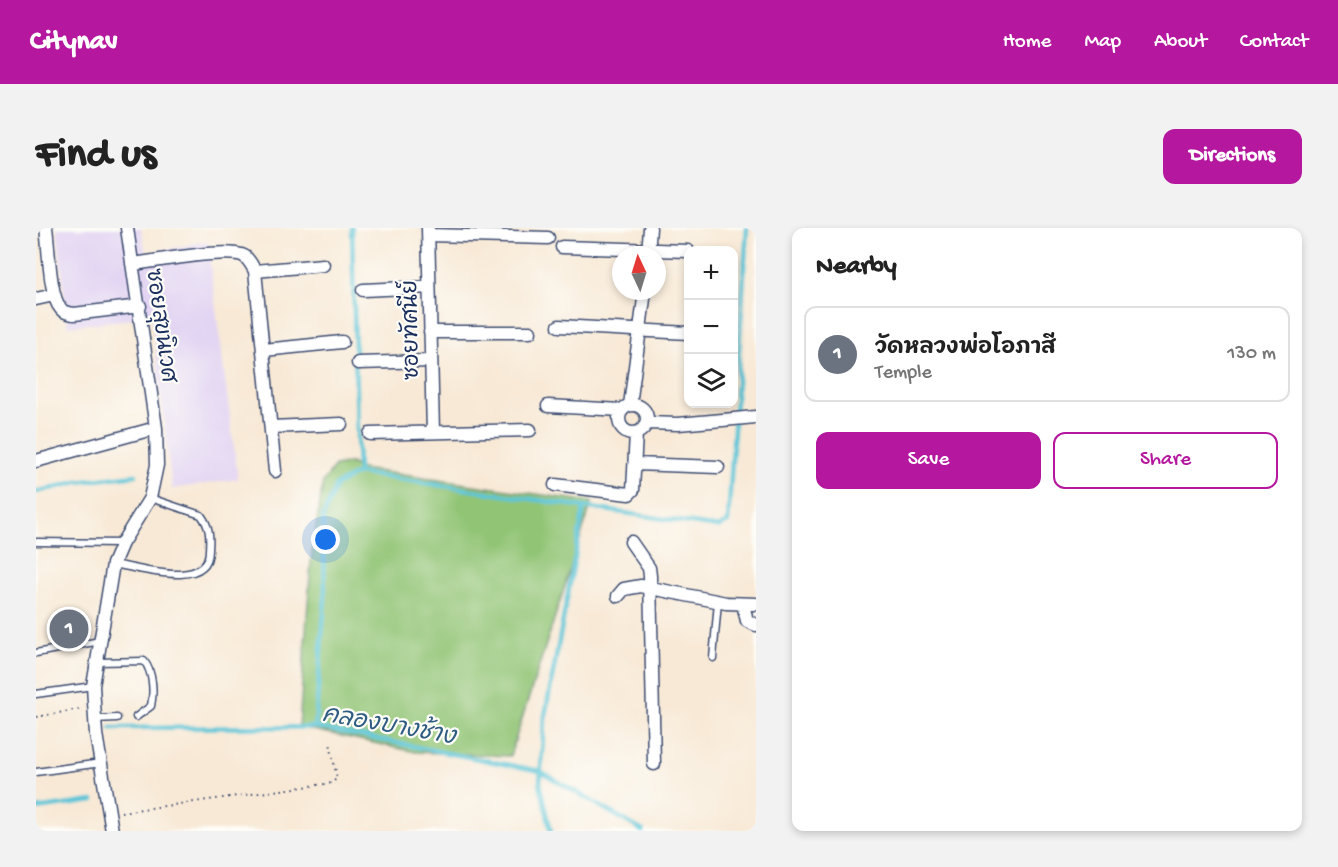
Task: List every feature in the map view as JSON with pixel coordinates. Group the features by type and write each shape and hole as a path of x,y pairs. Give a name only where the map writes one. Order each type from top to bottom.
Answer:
{"street":[{"path":"46,228 54,295 60,308 66,313 140,306"},
{"name":"ซอยสุขนิเวศ","path":"112,831 93,706 93,686 113,564 122,543 150,498 157,465 156,428 127,228"},
{"path":"648,246 650,228"},
{"path":"428,232 548,238"},
{"name":"ซอยทัศนีย์","path":"428,232 433,432"},
{"path":"562,247 612,250"},
{"path":"666,252 684,252"},
{"path":"132,264 234,253 244,256 255,271 275,471"},
{"path":"255,271 323,265"},
{"path":"363,290 429,287"},
{"path":"36,299 54,295"},
{"path":"644,300 641,331 626,407 619,420 621,426 630,433 636,433 647,423 711,422 752,418"},
{"path":"560,326 684,333"},
{"path":"430,332 530,332"},
{"path":"264,350 342,342"},
{"path":"358,363 430,361"},
{"path":"548,406 644,409 647,423"},
{"path":"271,427 340,424"},
{"path":"36,461 156,428"},
{"path":"370,434 530,430"},
{"path":"555,485 629,494 633,490 636,433"},
{"path":"635,464 718,467"},
{"path":"631,542 649,568 654,764"},
{"path":"618,596 629,587 651,588 718,601 750,604 747,621 756,625"}],"lane":[{"path":"113,564 179,575 194,574 203,568 209,559 210,532 201,515 150,498"},
{"path":"36,542 122,543"},
{"path":"713,658 718,601"},
{"path":"36,653 101,640"},
{"path":"98,662 134,659 144,661 149,667 152,706 136,717"},
{"path":"36,694 93,686"},
{"path":"95,719 117,718"},
{"path":"36,772 101,763"}],"path":[{"path":"36,717 93,706"},
{"path":"109,813 332,783 337,778 330,743"}],"shaded area":[{"path":"57,228 141,228 146,254 207,241 238,479 172,489 152,317 68,326"}],"green space":[{"path":"351,463 361,469 592,502 510,756 416,752 299,727 311,561 323,482 335,466"}],"waterway":[{"path":"315,727 325,598 323,517 336,485 358,473 352,228"},
{"path":"358,473 718,527 728,522 747,228"},
{"path":"36,492 77,482 136,475"},
{"path":"551,831 540,783 544,721 584,508"},
{"name":"คลองบางช้าง","path":"111,728 315,727 540,771 643,831"},
{"path":"36,809 93,801"}],"place":[{"name":"วัดหลวงพ่อโอภาสี","path":"69,629"}]}
